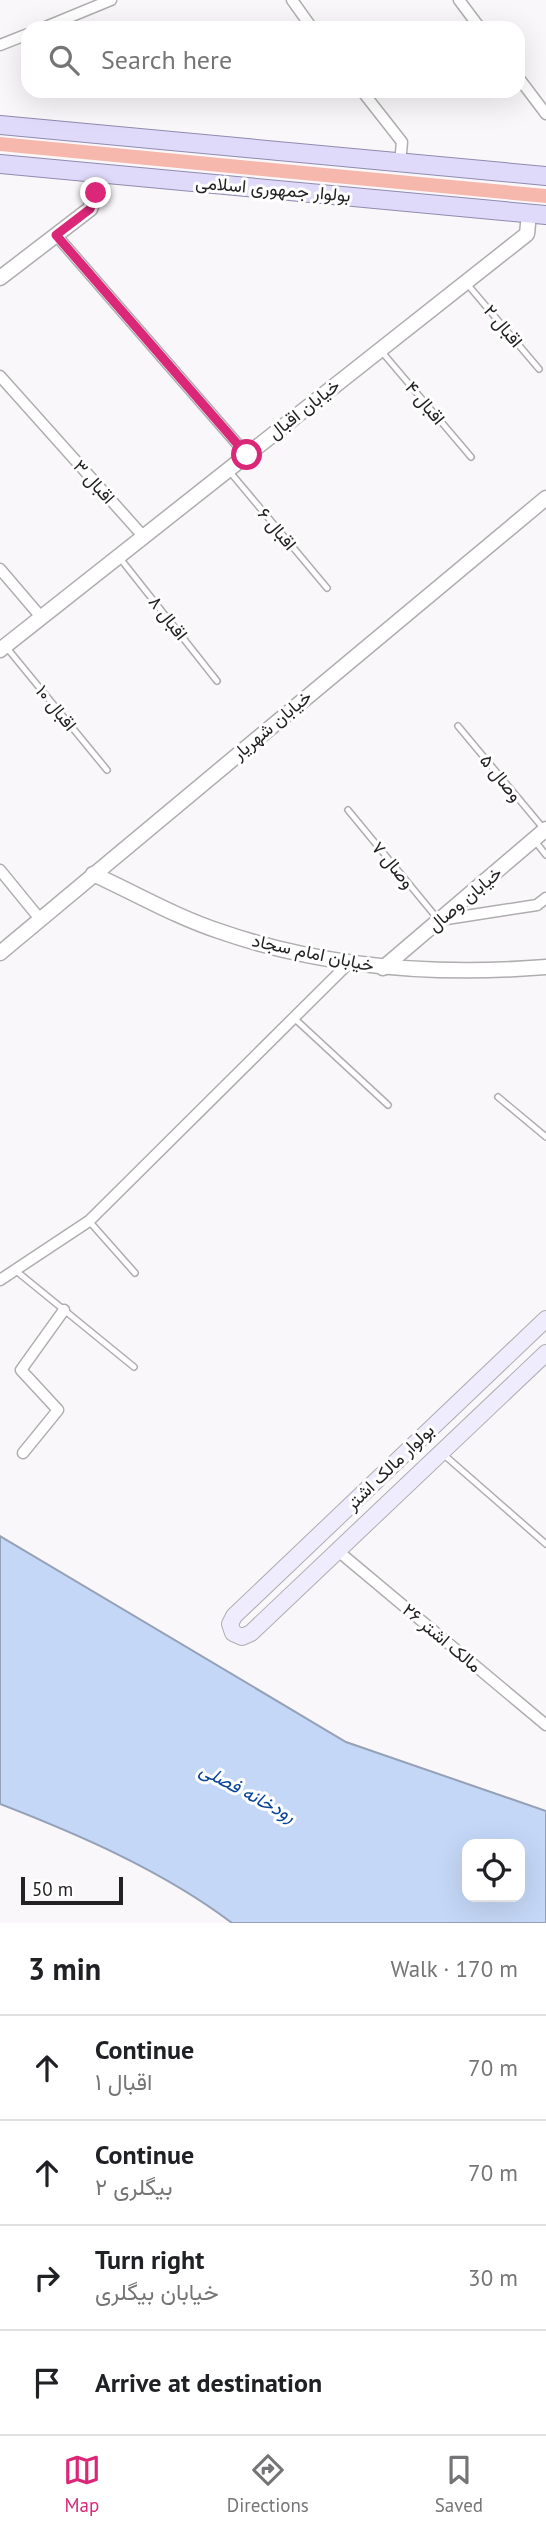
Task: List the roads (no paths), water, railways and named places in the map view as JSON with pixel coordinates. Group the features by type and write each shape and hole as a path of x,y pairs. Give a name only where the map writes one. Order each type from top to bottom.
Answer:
{"main road":[{"path":"0,125 546,176"},
{"name":"بولوار جمهوری اسلامی","path":"0,164 537,214"},
{"name":"بولوار مالک اشتر","path":"545,1356 251,1633 242,1637 233,1633 230,1625 234,1616 546,1319"}],"street":[{"path":"60,21 111,0"},
{"path":"307,0 294,4 307,21"},
{"path":"459,0 475,21"},
{"path":"0,46 21,37"},
{"path":"525,86 546,114"},
{"path":"367,98 402,142 400,163"},
{"path":"0,278 90,209 98,173"},
{"name":"خیابان اقبال","path":"3,648 527,234 537,214"},
{"path":"56,235 247,455"},
{"name":"اقبال ۳","path":"0,376 143,537"},
{"name":"خیابان شهریار","path":"0,953 546,498"},
{"path":"0,569 41,617"},
{"name":"خیابان وصال","path":"383,968 541,833"},
{"path":"0,870 40,919"},
{"name":"خیابان امام سجاد","path":"93,874 218,931 303,955 383,968 481,972 546,967"},
{"path":"439,920 537,905 546,898"},
{"path":"0,1280 89,1221 349,963"},
{"path":"23,1453 58,1410 22,1370 64,1310"},
{"name":"مالک اشتر ۲۶","path":"338,1550 546,1725"}],"lane":[{"name":"اقبال ۲","path":"466,282 540,369"},
{"name":"اقبال ۴","path":"380,350 471,457"},
{"name":"اقبال ۶","path":"228,470 327,588"},
{"name":"اقبال ۸","path":"118,556 217,681"},
{"name":"اقبال ۱۰","path":"3,648 107,770"},
{"name":"وصال ۵","path":"458,726 541,833 546,855"},
{"name":"وصال ۷","path":"348,810 439,920"},
{"path":"294,1018 388,1105"},
{"path":"498,1097 546,1136"},
{"path":"89,1221 135,1273"},
{"path":"15,1270 134,1367"},
{"path":"441,1453 546,1544"}],"water":[{"name":"رودخانه فصلی","path":"0,1536 346,1742 546,1811 546,1923 232,1923 178,1887 60,1828 0,1804"}]}
